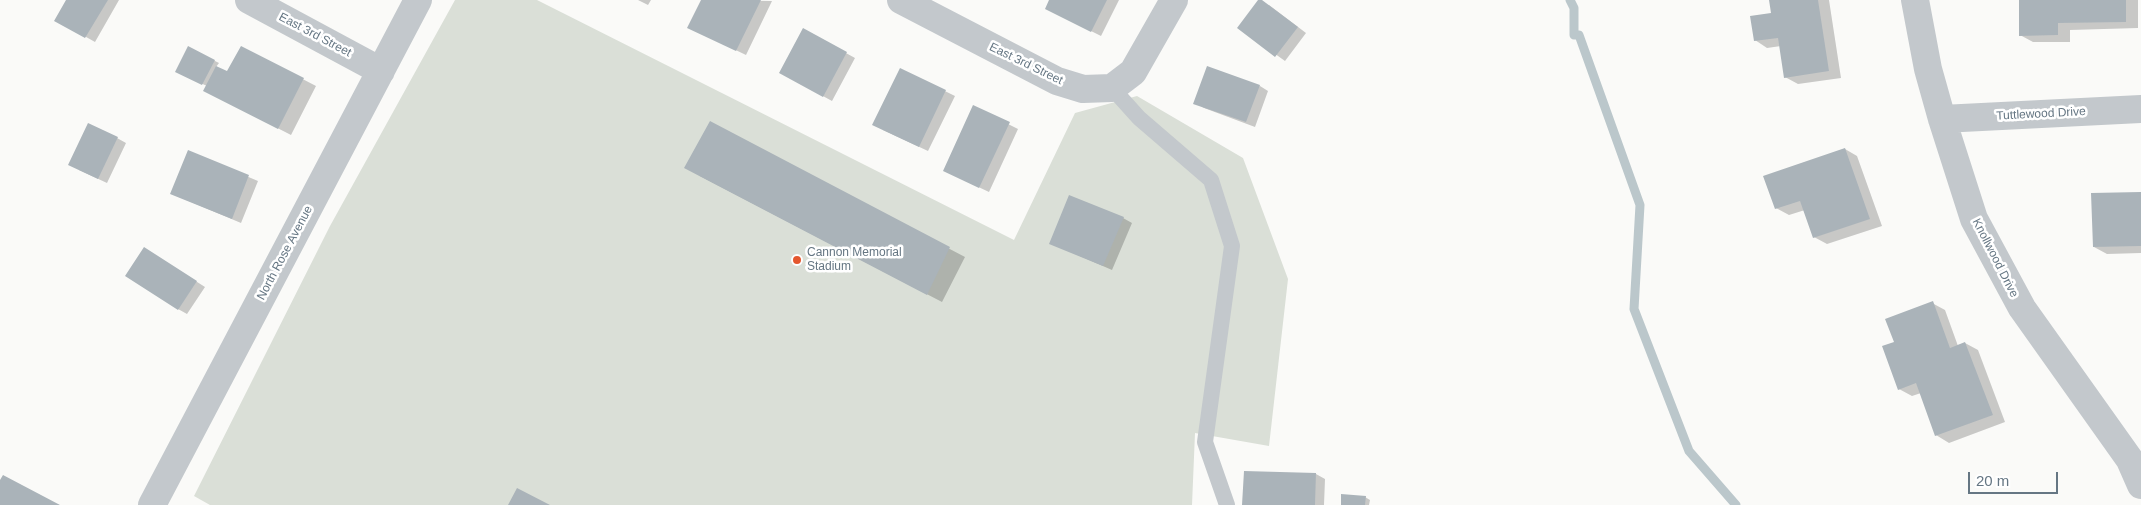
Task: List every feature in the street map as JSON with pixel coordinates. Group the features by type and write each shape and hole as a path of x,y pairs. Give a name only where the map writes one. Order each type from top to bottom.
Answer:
{"street":[{"name":"East 3rd Street","path":"249,0 381,71"},
{"name":"North Rose Avenue","path":"152,505 418,0"},
{"name":"East 3rd Street","path":"901,0 1057,81 1083,89 1112,88"},
{"path":"1112,88 1133,72 1174,0"},
{"name":"Knollwood Drive","path":"1915,0 1928,69 1974,219 2022,308 2136,460 2141,485"},
{"name":"Tuttlewood Drive","path":"1942,119 2141,109"}],"lane":[{"path":"1112,88 1139,118 1211,180 1232,246 1206,442 1227,505"}],"shaded area":[{"name":"Cannon Memorial Stadium","path":"455,0 537,0 1014,240 1075,113 1137,96 1243,158 1288,279 1269,446 1195,433 1192,505 210,505 194,496 330,226"}],"building":[{"path":"66,0 108,0 85,38 54,21"},
{"path":"701,0 761,0 736,51 687,28"},
{"path":"1049,0 1107,0 1091,32 1045,9"},
{"path":"1258,0 1262,0 1298,27 1275,57 1237,28"},
{"path":"1769,0 1818,0 1829,71 1784,78 1778,38 1754,41 1750,16 1771,13"},
{"path":"2019,0 2126,0 2126,22 2058,23 2058,35 2019,36"},
{"path":"803,28 847,52 823,97 779,73"},
{"path":"188,46 215,60 202,85 175,72"},
{"path":"241,46 304,78 278,129 203,91 216,66 227,71"},
{"path":"1207,66 1260,85 1246,122 1193,104"},
{"path":"900,68 946,90 919,147 872,125"},
{"path":"973,105 1010,122 979,188 943,171"},
{"path":"710,121 950,247 927,295 684,168"},
{"path":"88,123 118,137 98,179 68,165"},
{"path":"1845,148 1870,219 1813,238 1800,201 1775,209 1763,176"},
{"path":"188,150 249,175 232,219 170,194"},
{"path":"2141,192 2141,246 2093,247 2091,193"},
{"path":"1069,195 1124,217 1103,266 1049,244"},
{"path":"144,247 197,281 178,310 125,276"},
{"path":"1933,301 1950,348 1965,342 1993,415 1935,436 1916,383 1898,390 1882,346 1894,342 1885,319"},
{"path":"1244,471 1316,473 1315,505 1242,505"},
{"path":"3,475 60,505 0,505 0,480"},
{"path":"517,488 550,505 508,505"},
{"path":"1341,494 1366,496 1365,505 1341,505"}],"waterway":[{"path":"1570,0 1574,8 1574,35 1579,35 1640,205 1634,309 1689,451 1736,505"}],"place":[{"name":"Cannon Memorial Stadium","path":"797,260"}]}
